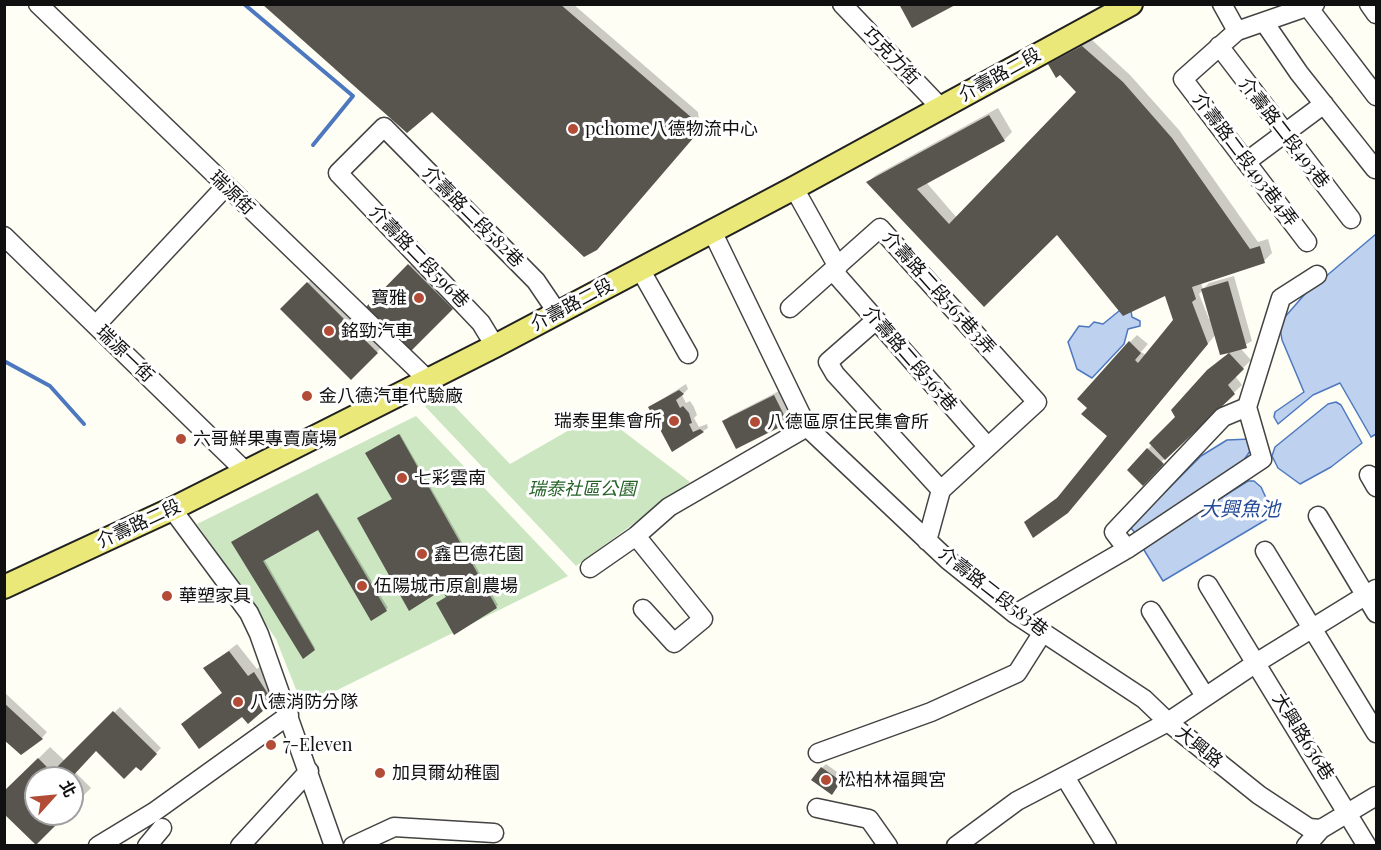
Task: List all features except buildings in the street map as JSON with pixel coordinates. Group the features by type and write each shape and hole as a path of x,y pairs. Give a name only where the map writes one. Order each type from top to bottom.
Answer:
{"main road":[{"name":"介壽路二段","path":"4,587 172,509 495,346 794,188 1131,4"}],"street":[{"name":"瑞源街","path":"38,4 428,380"},
{"name":"巧克力街","path":"842,4 941,108"},
{"path":"1222,4 1237,31 1312,6 1377,96"},
{"path":"1369,4 1377,14"},
{"path":"1264,22 1375,169"},
{"name":"介壽路二段493巷4弄","path":"1237,31 1183,79 1307,242"},
{"name":"介壽路二段493巷","path":"1219,46 1351,219"},
{"path":"1246,162 1324,104"},
{"name":"介壽路二段582巷","path":"338,173 384,127 536,281 557,312"},
{"name":"介壽路二段596巷","path":"338,173 481,323 495,346"},
{"path":"96,326 226,186"},
{"name":"介壽路二段565巷","path":"794,188 836,269 876,321 988,447"},
{"name":"介壽路二段565巷3弄","path":"836,269 880,228 1037,402 988,447"},
{"name":"介壽路二段583巷","path":"712,231 807,428 927,541 1015,614 1144,699 1168,722"},
{"name":"瑞源一街","path":"4,236 246,472"},
{"path":"640,269 688,354"},
{"path":"790,308 836,269"},
{"path":"1015,614 1127,549 1262,459 1247,408 1281,298 1317,275"},
{"path":"876,321 828,362 835,374 941,490"},
{"path":"1127,549 1114,532 1223,417 1247,408"},
{"path":"590,568 636,536 669,507 807,428"},
{"path":"927,541 941,490 988,447"},
{"path":"172,509 249,613 289,715 334,846"},
{"path":"1318,516 1371,592 1377,613"},
{"path":"636,536 704,619 674,644 643,609"},
{"path":"1265,551 1377,734"},
{"name":"大興路636巷","path":"1208,585 1349,812 1367,846"},
{"path":"1168,722 1256,663 1371,592"},
{"path":"1151,611 1205,696"},
{"path":"818,753 931,712 1017,673 1043,632"},
{"path":"99,845 154,812 289,715"},
{"name":"大興路","path":"956,846 1017,801 1168,722 1299,823 1321,830"},
{"path":"240,846 309,771"},
{"path":"1065,777 1107,846"},
{"path":"1305,846 1321,830 1377,796"},
{"path":"817,808 869,819 888,846"},
{"path":"353,846 394,827 494,833"},
{"path":"147,846 162,828"}],"green space":[{"name":"瑞泰社區公園","path":"440,391 510,464 599,413 690,482 576,566 419,400"},
{"path":"416,416 568,576 303,707 276,639 197,524"}],"water":[{"path":"1376,234 1376,434 1371,437 1340,383 1313,395 1278,424 1274,417 1275,412 1304,392 1282,340 1280,328 1284,318 1305,294"},
{"path":"1119,311 1131,311 1132,317 1140,321 1140,326 1128,329 1124,344 1092,378 1077,369 1068,342 1079,326 1089,327 1094,322 1103,324"},
{"name":"大興魚池","path":"1336,402 1341,405 1362,443 1331,467 1300,484 1278,468 1272,456 1275,447 1328,404"},
{"name":"大興魚池","path":"1250,439 1254,445 1242,463 1136,534 1130,527 1201,456 1227,440"},
{"name":"大興魚池","path":"1248,481 1254,481 1261,487 1273,513 1269,518 1163,581 1144,550 1146,545"}],"waterway":[{"path":"244,4 353,96 313,145"},
{"path":"4,361 50,386 84,424"}],"place":[{"name":"pchome八德物流中心","path":"573,129"},
{"name":"寶雅","path":"419,298"},
{"name":"銘勁汽車","path":"329,331"},
{"name":"金八德汽車代驗廠","path":"307,396"},
{"name":"瑞泰里集會所","path":"674,421"},
{"name":"八德區原住民集會所","path":"755,422"},
{"name":"六哥鮮果專賣廣場","path":"181,439"},
{"name":"七彩雲南","path":"402,478"},
{"name":"鑫巴德花園","path":"422,554"},
{"name":"伍陽城市原創農場","path":"362,586"},
{"name":"華塑家具","path":"167,596"},
{"name":"八德消防分隊","path":"238,702"},
{"name":"7-Eleven","path":"271,745"},
{"name":"加貝爾幼稚園","path":"380,773"},
{"name":"松柏林福興宮","path":"826,780"}]}
